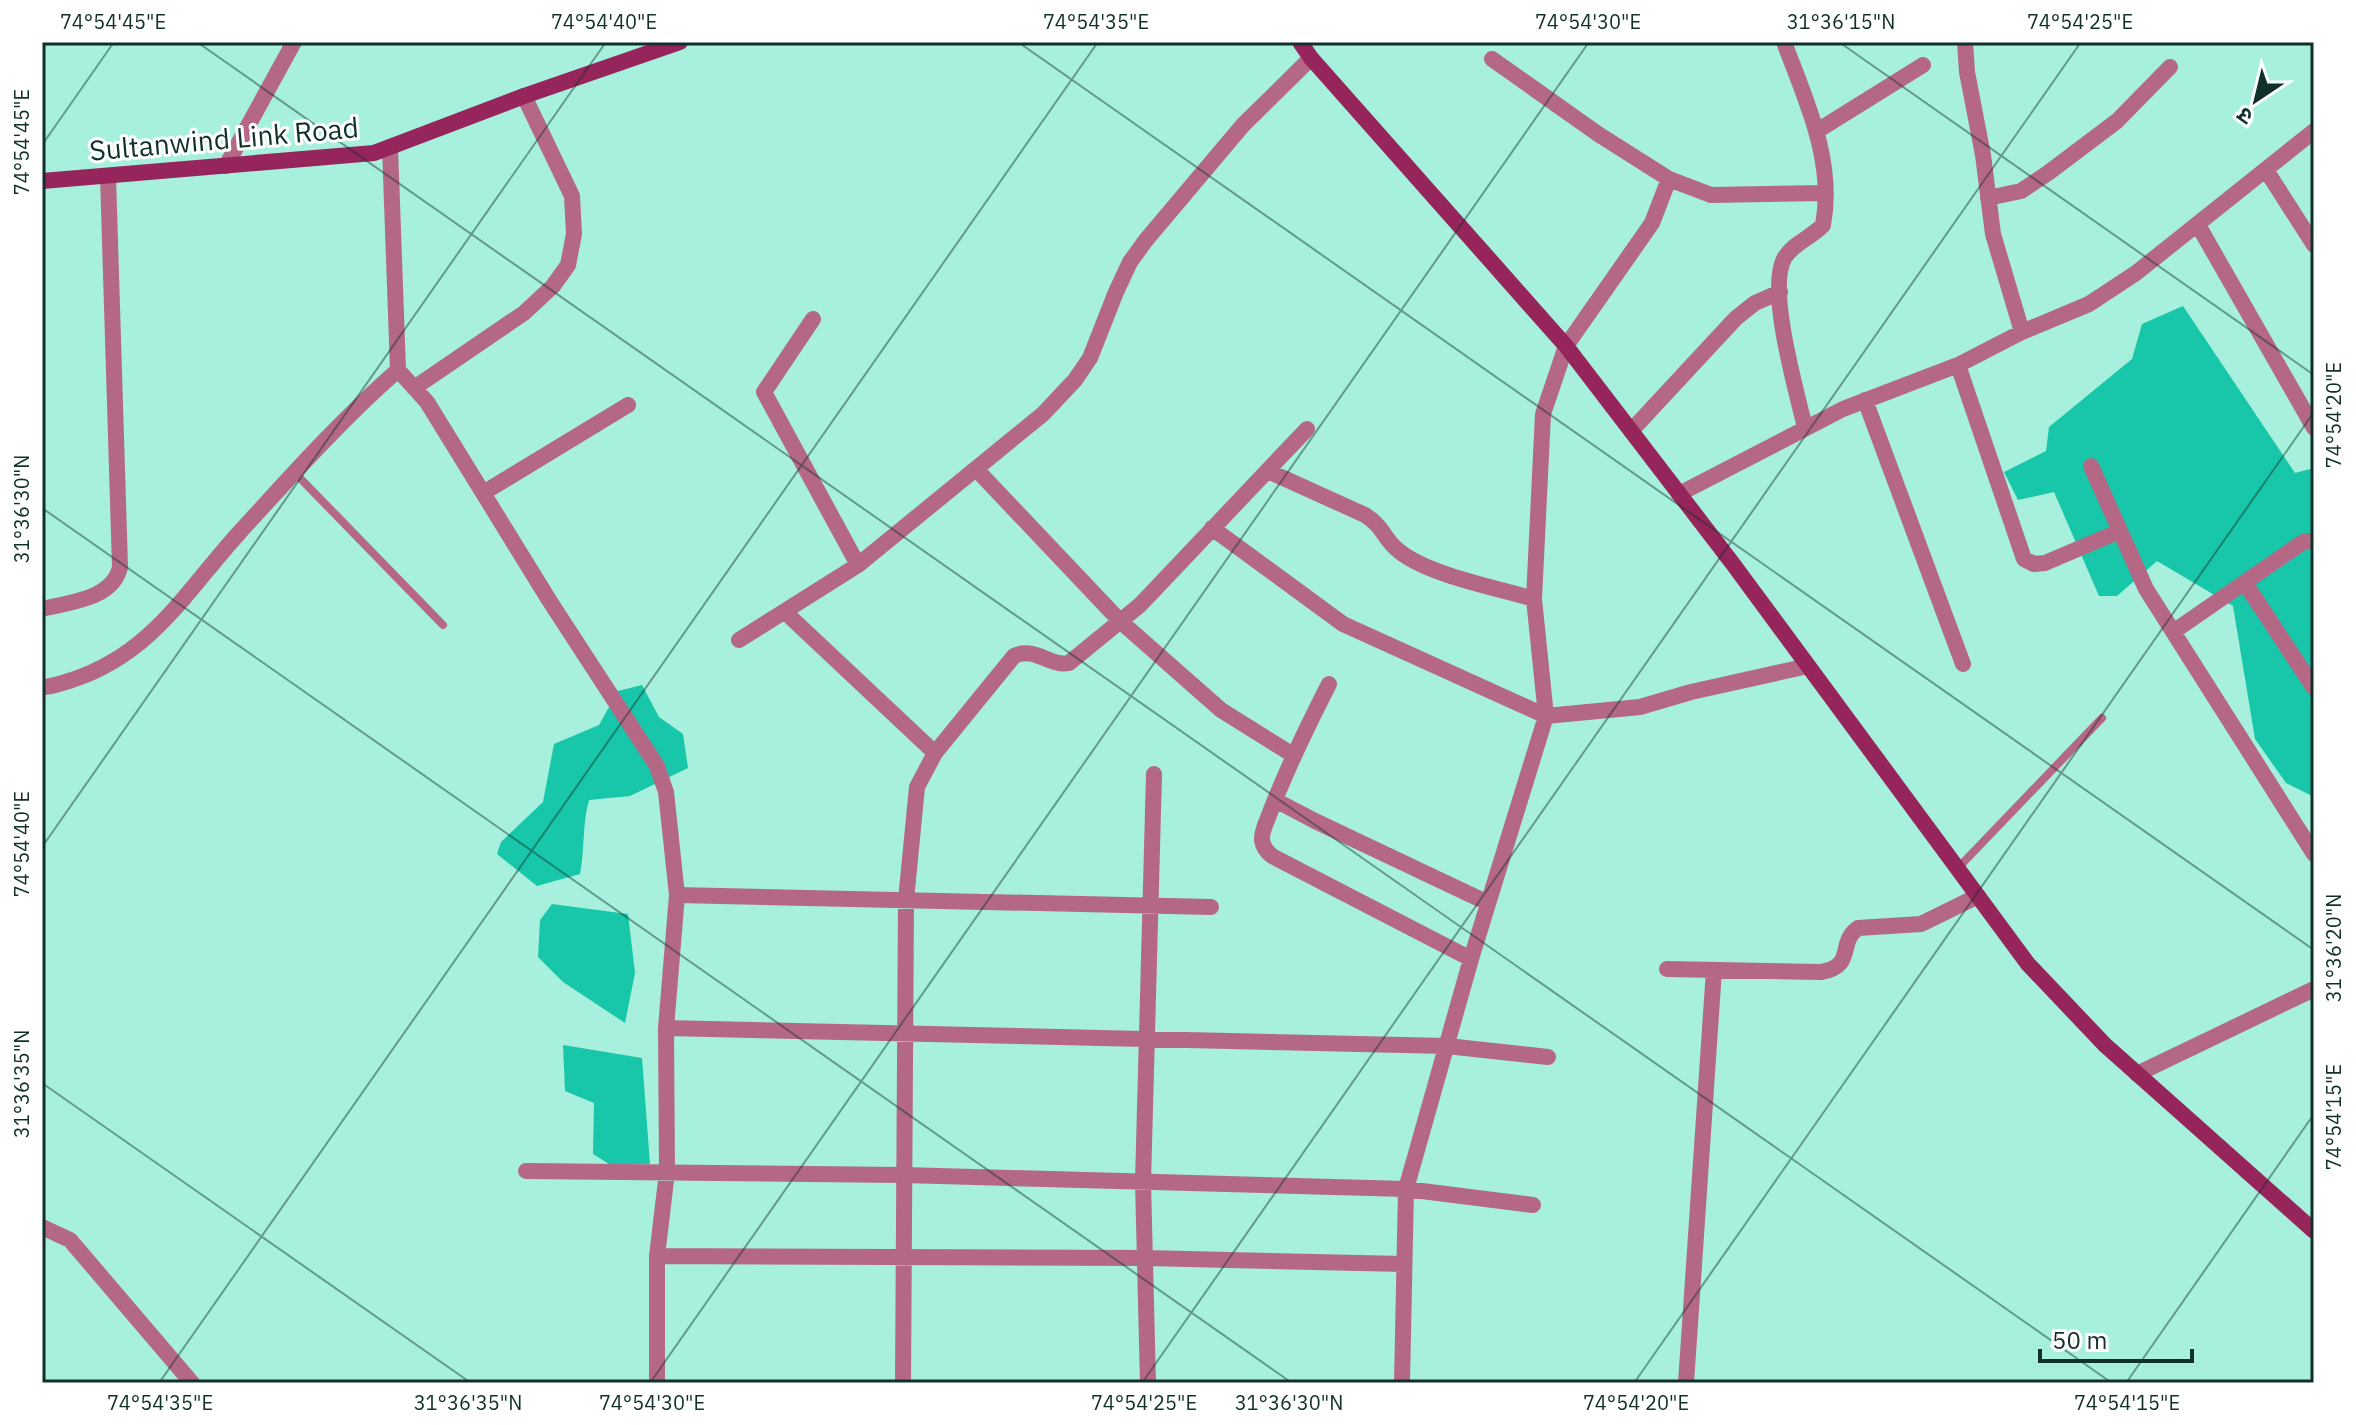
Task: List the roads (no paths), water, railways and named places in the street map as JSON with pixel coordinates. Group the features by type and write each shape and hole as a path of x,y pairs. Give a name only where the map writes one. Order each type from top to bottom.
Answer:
{"street":[{"path":"226,166 294,42"},
{"name":"Sultanwind Link Road","path":"42,181 374,153 524,96 680,42"},
{"path":"1300,42 1566,346 2028,964 2105,1045 2314,1231"},
{"path":"1784,42 1817,131 1824,169 1823,225 1783,260 1780,292 1780,316 1805,428"},
{"path":"1965,42 1993,234 2022,332"},
{"path":"739,640 858,565 1043,414 1075,380 1100,338 1125,272 1146,240 1243,125 1311,58"},
{"path":"1492,59 1598,134 1669,179 1711,195 1824,193"},
{"path":"1817,131 1923,65"},
{"path":"1988,198 2021,191 2048,173 2117,121 2170,67"},
{"path":"414,388 524,313 553,286 568,265 574,234 572,196 524,96"},
{"path":"1679,494 1865,400 1958,365 2022,332 2089,304 2136,273 2314,131"},
{"path":"390,147 398,370 427,402 657,766 666,792 677,895 666,1028 667,1172 657,1256 657,1383"},
{"path":"2266,170 2314,245"},
{"path":"42,609 97,594 112,586 120,567 108,176"},
{"path":"1402,1383 1406,1189 1471,959 1546,716 1534,599 1543,414 1566,346 1652,223 1669,179"},
{"path":"2198,225 2314,428"},
{"path":"1631,431 1736,318 1755,303 1780,292"},
{"path":"813,319 764,392 858,565"},
{"path":"1958,365 2024,559 2034,564 2045,563 2120,531"},
{"path":"42,687 94,673 132,650 169,618 215,559 367,397 398,370"},
{"path":"1865,400 1963,664"},
{"path":"483,493 628,405"},
{"path":"903,1383 906,900 917,787 935,753 1014,656 1030,652 1063,664 1069,663 1140,605 1307,429"},
{"path":"2091,466 2146,589 2314,854"},
{"path":"976,469 1120,621 1221,710 1293,755"},
{"path":"1268,471 1365,515 1383,529 1400,553 1423,564 1534,599"},
{"path":"1212,528 1343,624 1546,716 1640,707 1691,692 1808,666"},
{"path":"2173,632 2303,542 2314,540"},
{"path":"2245,583 2314,688"},
{"path":"785,612 935,753"},
{"path":"1329,684 1293,755 1275,800 1262,841 1265,850 1471,959"},
{"path":"1148,1383 1143,1182 1154,774"},
{"path":"1275,800 1488,903"},
{"path":"677,895 1211,907"},
{"path":"1667,969 1833,970 1844,958 1848,938 1858,928 1921,924 1939,918 1978,896"},
{"path":"1686,1383 1714,970"},
{"path":"2137,1074 2313,993"},
{"path":"666,1028 1447,1046 1548,1057"},
{"path":"526,1171 904,1175 1406,1189 1533,1205"},
{"path":"42,1227 70,1240 192,1383"},
{"path":"657,1256 1145,1258 1403,1264"}],"lane":[{"path":"295,473 443,625"},
{"path":"1957,868 2102,718"}]}
